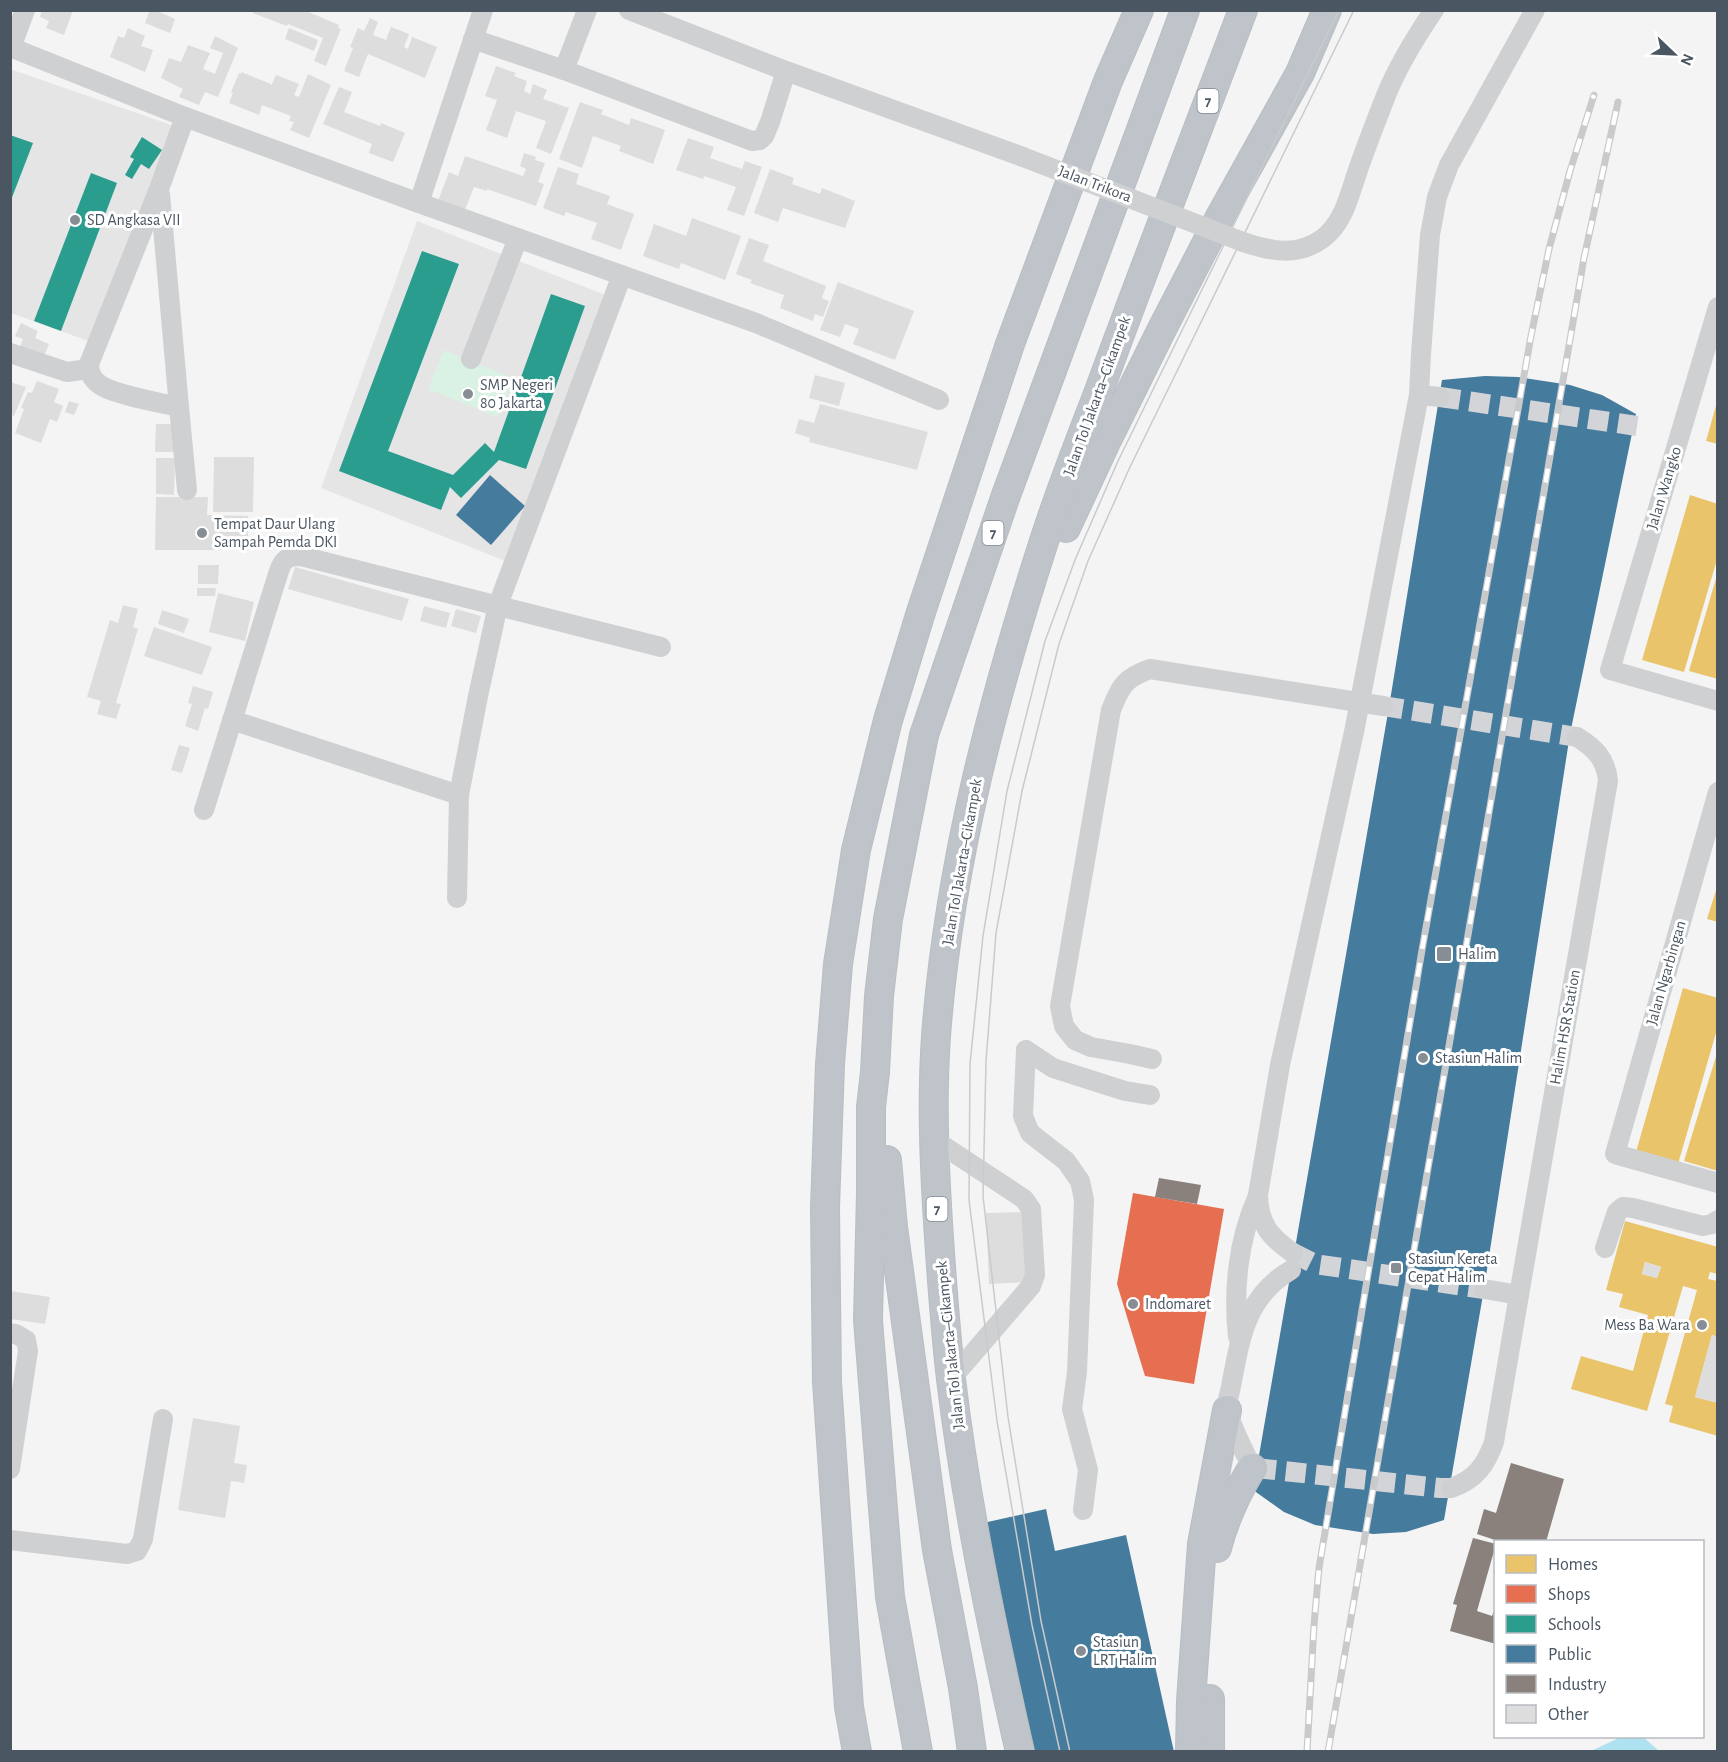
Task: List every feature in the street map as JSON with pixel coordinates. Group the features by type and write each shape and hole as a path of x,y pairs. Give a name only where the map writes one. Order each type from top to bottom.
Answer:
{"highway":[{"path":"857,1752 849,1707 827,1382 825,1208 830,1064 838,964 856,850 901,677 1010,344 1108,81 1139,10"},
{"name":"7","path":"918,1752 890,1597 868,1320 871,1107 879,996 888,919 924,735 1002,509 1185,10"},
{"name":"Jalan Tol Jakarta–Cikampek","path":"1020,1752 981,1565 951,1379 941,1269 933,1139 936,1038 951,906 969,808 1005,667 1047,530 1243,10"},
{"path":"1005,667 1107,440 1221,215 1300,73 1327,10"},
{"name":"7","path":"875,1072 883,1106 893,1227 937,1550 963,1688 972,1752"},
{"path":"1190,1752 1191,1701 1202,1544 1227,1410"},
{"path":"1210,1752 1210,1691 1217,1547 1236,1493 1254,1468"}],"street":[{"path":"25,10 11,47 185,117 419,204 756,323 939,400"},
{"path":"419,204 483,10"},
{"path":"564,70 587,10"},
{"name":"Jalan Trikora","path":"629,10 1243,242 1278,251 1309,246 1323,238 1335,226 1349,197 1399,66 1434,10"},
{"path":"1239,1343 1236,1318 1238,1276 1245,1233 1258,1195 1280,1065 1354,732 1419,395 1430,236 1443,163 1519,10"},
{"path":"1443,163 1535,10"},
{"path":"473,39 756,141 764,136 767,130 786,71"},
{"path":"179,407 104,388 93,379 89,364 159,189 185,117"},
{"path":"159,189 187,490"},
{"path":"471,359 518,238"},
{"path":"457,898 459,795 498,604 622,275"},
{"name":"Jalan Wangko","path":"1718,307 1610,670 1718,701"},
{"path":"10,353 67,372 89,369"},
{"path":"1419,395 1440,397"},
{"path":"204,810 279,571 289,557 301,556 661,647"},
{"path":"1152,1059 1091,1047 1075,1040 1064,1026 1060,1006 1112,710 1119,690 1132,675 1150,669 1383,706"},
{"path":"232,720 459,795"},
{"name":"Halim HSR Station","path":"1451,1488 1475,1476 1483,1467 1492,1448 1608,781 1604,762 1598,753 1577,737"},
{"name":"Jalan Ngarbingan","path":"1718,792 1615,1154 1718,1183"},
{"path":"1083,1510 1088,1470 1072,1409 1077,1372 1084,1200 1080,1181 1066,1161 1030,1133 1023,1116 1026,1050 1053,1068 1125,1091 1150,1095"},
{"path":"933,1139 1024,1199 1031,1209 1035,1275 1032,1286 951,1379"},
{"path":"1254,1468 1227,1410 1239,1343 1259,1297 1292,1262 1263,1223 1258,1195"},
{"path":"1605,1248 1617,1212 1623,1207 1703,1226 1718,1221"},
{"path":"1484,1289 1519,1294"},
{"path":"10,1333 26,1340 28,1351 10,1469"},
{"path":"10,1540 127,1554 137,1551 143,1539 163,1419"}],"shaded area":[{"name":"SD Angkasa VII","path":"10,69 177,127 91,342 11,313"},
{"name":"SMP Negeri 80 Jakarta","path":"417,221 618,300 513,564 321,488"}],"green space":[{"path":"444,350 514,379 498,417 428,389"}],"water":[{"path":"1619,1738 1644,1738 1659,1751 1591,1751"}],"building: Homes":[{"path":"1718,402 1718,444 1706,441"},
{"path":"1690,495 1718,504 1718,556 1684,672 1642,660"},
{"path":"1718,576 1718,679 1689,671"},
{"path":"1718,884 1718,922 1707,919"},
{"path":"1683,988 1718,998 1718,1026 1678,1164 1636,1152"},
{"path":"1718,1050 1718,1171 1684,1161"},
{"name":"Mess Ba Wara","path":"1625,1221 1718,1247 1718,1274 1710,1272 1708,1279 1718,1281 1718,1337 1712,1335 1695,1397 1718,1403 1718,1436 1669,1422 1673,1406 1665,1404 1697,1290 1683,1286 1647,1411 1571,1389 1581,1356 1633,1371 1648,1315 1619,1307 1623,1294 1606,1290","holes":["1645,1262 1661,1267 1657,1278 1642,1274"]}],"building: Shops":[{"path":"1133,1193 1224,1209 1194,1384 1145,1376 1117,1284"}],"building: Schools":[{"path":"10,135 33,143 11,200 10,200"},
{"path":"142,137 162,150 149,169 141,164 132,179 125,175 134,159 130,157"},
{"path":"91,173 117,183 61,331 34,321"},
{"path":"422,251 459,264 388,451 453,475 485,443 494,452 551,294 585,306 526,469 499,460 461,498 450,487 441,510 339,471"}],"building: Public":[{"name":"Stasiun Halim","path":"1485,376 1518,377 1570,385 1602,395 1636,414 1570,734 1484,1289 1444,1520 1406,1532 1373,1534 1315,1525 1284,1512 1253,1490 1389,707 1442,380"},
{"path":"490,475 525,506 491,545 456,515"},
{"name":"Stasiun LRT Halim","path":"1046,1509 1055,1551 1126,1535 1174,1752 1033,1752 983,1523"}],"building: Industry":[{"path":"1159,1178 1201,1185 1197,1204 1155,1197"},
{"path":"1511,1463 1564,1479 1547,1540 1495,1540 1477,1534 1484,1509 1496,1513"},
{"path":"1473,1538 1494,1543 1494,1551 1477,1611 1492,1616 1494,1611 1494,1643 1450,1631 1457,1605 1453,1604"}],"building: Other":[{"path":"42,10 73,10 64,35 46,28 49,21 40,17"},
{"path":"150,10 175,19 170,33 145,23"},
{"path":"254,10 304,10 339,25 338,28 341,29 326,66 314,61 323,38 253,13"},
{"path":"370,18 378,22 373,35 386,40 391,27 409,34 404,47 408,49 412,37 437,47 425,78 368,54 359,77 344,71 358,28 364,31"},
{"path":"128,28 145,36 141,46 153,50 145,72 110,57 118,36 124,38"},
{"path":"289,28 318,40 314,51 285,39"},
{"path":"215,36 238,48 218,97 205,92 199,105 179,97 183,89 161,78 169,58 181,62 188,45 210,53 203,69 215,74 223,53 210,48"},
{"path":"496,66 516,73 514,76 527,81 524,91 530,94 533,84 547,90 543,99 569,108 551,154 536,148 546,121 516,111 507,138 486,130 497,100 485,96"},
{"path":"241,72 271,84 271,86 276,75 299,84 294,95 299,97 308,74 331,85 309,138 290,130 294,122 289,121 291,116 262,105 259,115 229,103 233,93 231,92"},
{"path":"339,87 352,92 344,112 405,133 393,162 369,153 372,144 323,124"},
{"path":"580,102 603,110 601,114 629,125 631,118 665,130 653,164 619,151 621,146 593,136 582,168 559,159"},
{"path":"688,138 714,147 710,158 742,169 745,161 762,167 744,216 727,210 736,187 704,176 703,179 676,170"},
{"path":"524,153 545,163 538,182 544,184 536,206 487,189 487,191 474,187 465,210 438,201 449,172 458,176 465,156 523,176 526,169 520,166"},
{"path":"558,167 579,174 576,184 610,196 607,204 634,214 621,250 591,239 597,223 566,212 564,216 543,208"},
{"path":"770,169 794,178 792,184 820,194 822,188 855,201 845,228 783,208 778,222 754,213"},
{"path":"692,218 741,236 725,280 681,263 679,269 643,256 654,224 686,236"},
{"path":"749,238 769,245 763,261 826,286 822,298 829,301 823,317 815,314 813,321 780,308 784,295 750,283 752,280 736,274"},
{"path":"838,282 914,311 895,360 853,344 859,329 845,324 840,337 820,330"},
{"path":"21,323 38,331 35,338 49,344 42,361 18,352 23,339 15,336"},
{"path":"815,375 845,383 839,406 809,398"},
{"path":"37,381 59,389 54,402 63,406 57,422 50,419 41,443 15,433 24,409 21,408 28,392 32,393"},
{"path":"10,382 26,387 14,416 10,414"},
{"path":"69,401 79,404 74,415 65,412"},
{"path":"820,404 928,432 917,470 809,442 810,438 795,433 799,419 814,423"},
{"path":"156,424 174,424 173,452 155,452"},
{"path":"214,457 254,457 253,512 213,512"},
{"path":"156,458 175,458 174,495 156,494"},
{"name":"Tempat Daur Ulang Sampah Pemda DKI","path":"156,497 208,497 207,515 248,516 248,550 155,550"},
{"path":"198,565 219,565 218,584 198,584"},
{"path":"295,567 409,599 402,621 288,589"},
{"path":"197,588 216,588 215,596 197,596"},
{"path":"218,593 254,602 245,641 209,632"},
{"path":"123,605 138,609 133,627 138,629 116,703 121,704 116,719 97,714 101,701 87,697 110,620 118,623"},
{"path":"424,606 450,613 446,628 420,621"},
{"path":"456,609 481,616 476,633 451,626"},
{"path":"162,610 189,619 184,633 158,624"},
{"path":"154,627 212,647 202,675 144,656"},
{"path":"193,686 213,692 198,731 185,726 192,704 188,703"},
{"path":"179,745 190,748 182,773 171,770"},
{"path":"1025,1212 1028,1282 989,1284 986,1213"},
{"path":"1645,1262 1661,1267 1657,1278 1642,1274"},
{"path":"10,1291 50,1297 45,1324 10,1319"},
{"path":"1712,1335 1718,1337 1718,1403 1695,1397"},
{"path":"193,1418 240,1426 234,1463 247,1465 244,1483 231,1481 225,1518 178,1510"}],"tunnel":[{"path":"1440,397 1637,426"},
{"path":"1383,706 1577,737"},
{"path":"1293,1253 1315,1264 1484,1289"},
{"path":"1256,1468 1451,1488"}],"tram line":[{"path":"1060,1752 1032,1625 997,1421 969,1200 970,1064 983,936 1007,791 1045,641 1075,560 1118,461 1339,10"},
{"path":"1070,1752 1041,1621 1008,1417 983,1196 986,1061 996,933 1022,791 1059,644 1088,561 1130,467 1354,10"}],"railway":[{"path":"1307,1752 1319,1568 1422,950 1531,336 1549,249 1594,95"},
{"path":"1328,1752 1584,258 1618,102"}],"place":[{"name":"SD Angkasa VII","path":"75,220"},
{"name":"SMP Negeri 80 Jakarta","path":"468,394"},
{"name":"Tempat Daur Ulang Sampah Pemda DKI","path":"202,533"},
{"name":"Halim","path":"1444,954"},
{"name":"Stasiun Halim","path":"1423,1058"},
{"name":"Stasiun Kereta Cepat Halim","path":"1396,1268"},
{"name":"Indomaret","path":"1133,1304"},
{"name":"Mess Ba Wara","path":"1702,1325"},
{"name":"Stasiun LRT Halim","path":"1081,1651"}]}
